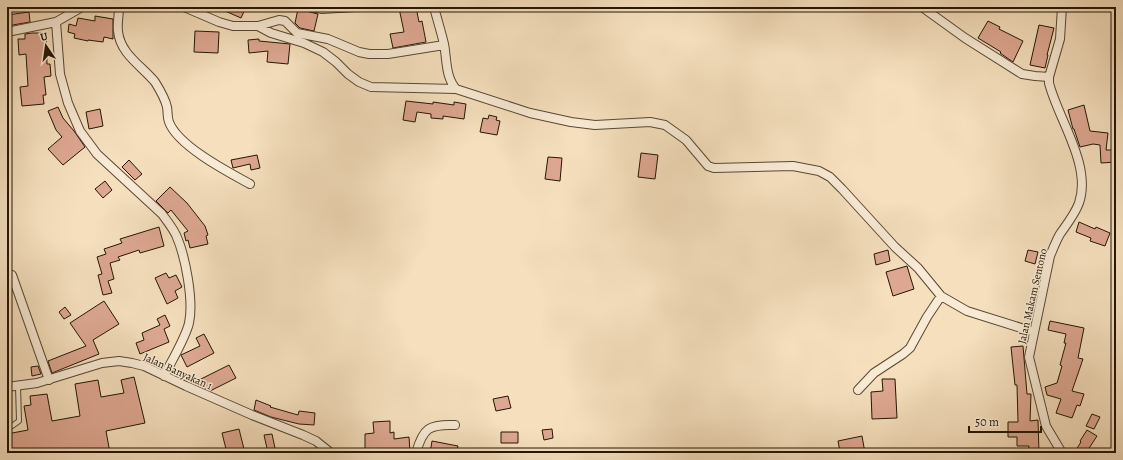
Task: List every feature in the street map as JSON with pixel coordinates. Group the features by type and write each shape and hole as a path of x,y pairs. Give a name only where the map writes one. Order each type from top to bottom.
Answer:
{"street":[{"path":"7,32 56,22 82,7"},
{"path":"119,7 118,30 120,42 126,53 155,82 163,94 167,107 168,121 175,133 198,153 250,184"},
{"path":"184,7 209,18 233,26 258,26 279,20 285,21 296,33 328,39 359,52 369,54 388,54 444,45"},
{"path":"311,7 322,10 355,7"},
{"path":"434,7 444,45 448,74 450,81 456,89"},
{"path":"922,7 965,38 1022,74 1049,76"},
{"name":"Jalan Makam Sentono","path":"1062,7 1060,39 1049,76 1050,88 1076,155 1080,169 1081,194 1079,204 1057,240 1050,256 1030,357 1032,373 1041,402 1046,426 1062,453"},
{"path":"56,22 60,74 68,103 80,131 97,154 162,214 176,236 190,288 189,323 164,376"},
{"path":"258,26 271,33 304,43 323,52 359,82 371,87 456,89 530,113 571,122 596,125 650,122 665,125 686,140 708,166 714,168 793,166 819,171 830,177 842,189 895,247 918,268 942,296 967,311 1034,332"},
{"path":"12,275 49,380"},
{"path":"858,390 874,373 910,348 927,317 942,296"},
{"name":"Jalan Banyakan 1","path":"7,387 49,380 102,363 132,363 144,366 252,415 303,435 316,441 331,453"},
{"path":"416,453 423,434 431,428 442,425 455,425"}],"lane":[{"path":"7,427 12,426 19,421 18,386"}],"building":[{"path":"216,7 246,7 241,18"},
{"path":"416,7 419,22 422,21 426,42 393,48 390,34 404,32 399,8"},
{"path":"298,9 318,14 314,31 300,28 295,23"},
{"path":"29,12 30,22 7,26 7,15"},
{"path":"95,16 113,19 113,39 104,37 103,42 88,41 74,38 75,34 68,32 69,24 76,26 78,18 95,21"},
{"path":"988,21 1000,27 999,29 1023,41 1013,62 1000,53 1001,52 978,38"},
{"path":"1039,25 1054,28 1045,68 1030,65"},
{"path":"195,31 219,32 218,53 194,52"},
{"path":"46,33 47,64 50,64 51,76 44,77 46,95 43,95 44,104 22,106 20,87 28,86 26,54 19,55 18,39 25,39 25,34"},
{"path":"259,39 259,41 290,44 288,64 267,62 268,51 249,53 248,40"},
{"path":"406,101 433,104 433,102 454,105 454,102 466,104 464,119 443,116 443,119 431,118 431,114 417,112 415,122 403,120"},
{"path":"1084,105 1090,131 1108,133 1106,150 1116,150 1116,162 1101,163 1100,145 1093,144 1080,147 1068,110"},
{"path":"58,107 63,118 85,147 63,165 48,149 62,137 56,130 48,111"},
{"path":"100,109 103,126 89,129 86,112"},
{"path":"489,115 497,117 496,120 500,121 497,135 480,132 483,118 488,119"},
{"path":"641,153 658,155 655,179 638,177"},
{"path":"257,155 260,168 251,170 250,164 233,168 231,160"},
{"path":"548,157 562,158 560,181 545,179"},
{"path":"129,160 142,174 135,180 122,167"},
{"path":"105,181 112,190 103,198 95,189"},
{"path":"170,187 187,203 205,226 208,235 206,236 208,244 190,248 184,233 188,231 171,210 168,213 156,201"},
{"path":"1079,222 1095,229 1096,227 1110,233 1105,246 1090,241 1091,238 1076,232"},
{"path":"159,227 164,246 140,253 139,250 118,257 120,260 110,263 114,279 108,281 112,293 103,295 98,275 102,274 97,257 106,254 104,249 122,243 120,239"},
{"path":"888,250 890,261 876,265 874,254"},
{"path":"1028,250 1038,252 1035,264 1025,261"},
{"path":"907,266 914,289 893,296 886,272"},
{"path":"166,273 169,278 176,275 182,287 175,291 178,298 167,304 155,278"},
{"path":"104,301 119,324 93,340 99,354 52,373 48,361 86,346 70,323"},
{"path":"65,307 71,315 64,319 59,312"},
{"path":"165,315 170,326 164,329 169,342 140,354 136,343 144,340 142,333 160,325 157,319"},
{"path":"1050,321 1084,328 1078,358 1083,359 1072,391 1084,394 1080,406 1077,405 1072,418 1056,413 1061,399 1047,395 1045,387 1057,383 1066,343 1064,343 1066,334 1048,330"},
{"path":"204,334 214,353 187,367 181,355 200,346 196,338"},
{"path":"1023,346 1027,394 1031,394 1030,421 1038,420 1039,453 1028,453 1029,446 1017,446 1017,437 1008,437 1008,422 1018,422 1017,385 1015,385 1011,347"},
{"path":"229,365 236,378 210,391 203,387 199,380"},
{"path":"38,366 41,374 32,376 31,367"},
{"path":"134,377 145,423 106,431 110,453 86,453 85,450 71,453 7,453 7,434 28,430 24,406 31,405 30,396 47,394 52,421 80,416 75,384 98,380 101,397 124,393 121,380"},
{"path":"882,379 895,379 897,418 872,419 871,392 883,391"},
{"path":"508,396 511,408 496,411 493,399"},
{"path":"256,400 271,406 270,407 298,415 299,411 315,413 314,425 299,424 271,417 254,410"},
{"path":"1092,414 1100,417 1094,429 1086,426"},
{"path":"390,421 390,433 394,432 394,439 409,437 410,452 365,453 365,434 374,433 373,422"},
{"path":"239,429 245,453 227,453 222,433"},
{"path":"552,429 553,438 544,440 542,430"},
{"path":"1087,430 1097,436 1086,453 1074,453 1081,442 1080,441"},
{"path":"501,432 518,432 518,443 501,443"},
{"path":"272,434 276,453 268,453 264,435"},
{"path":"862,436 865,453 849,453 848,450 840,452 838,441"},
{"path":"432,441 458,446 456,453 430,453"}]}
